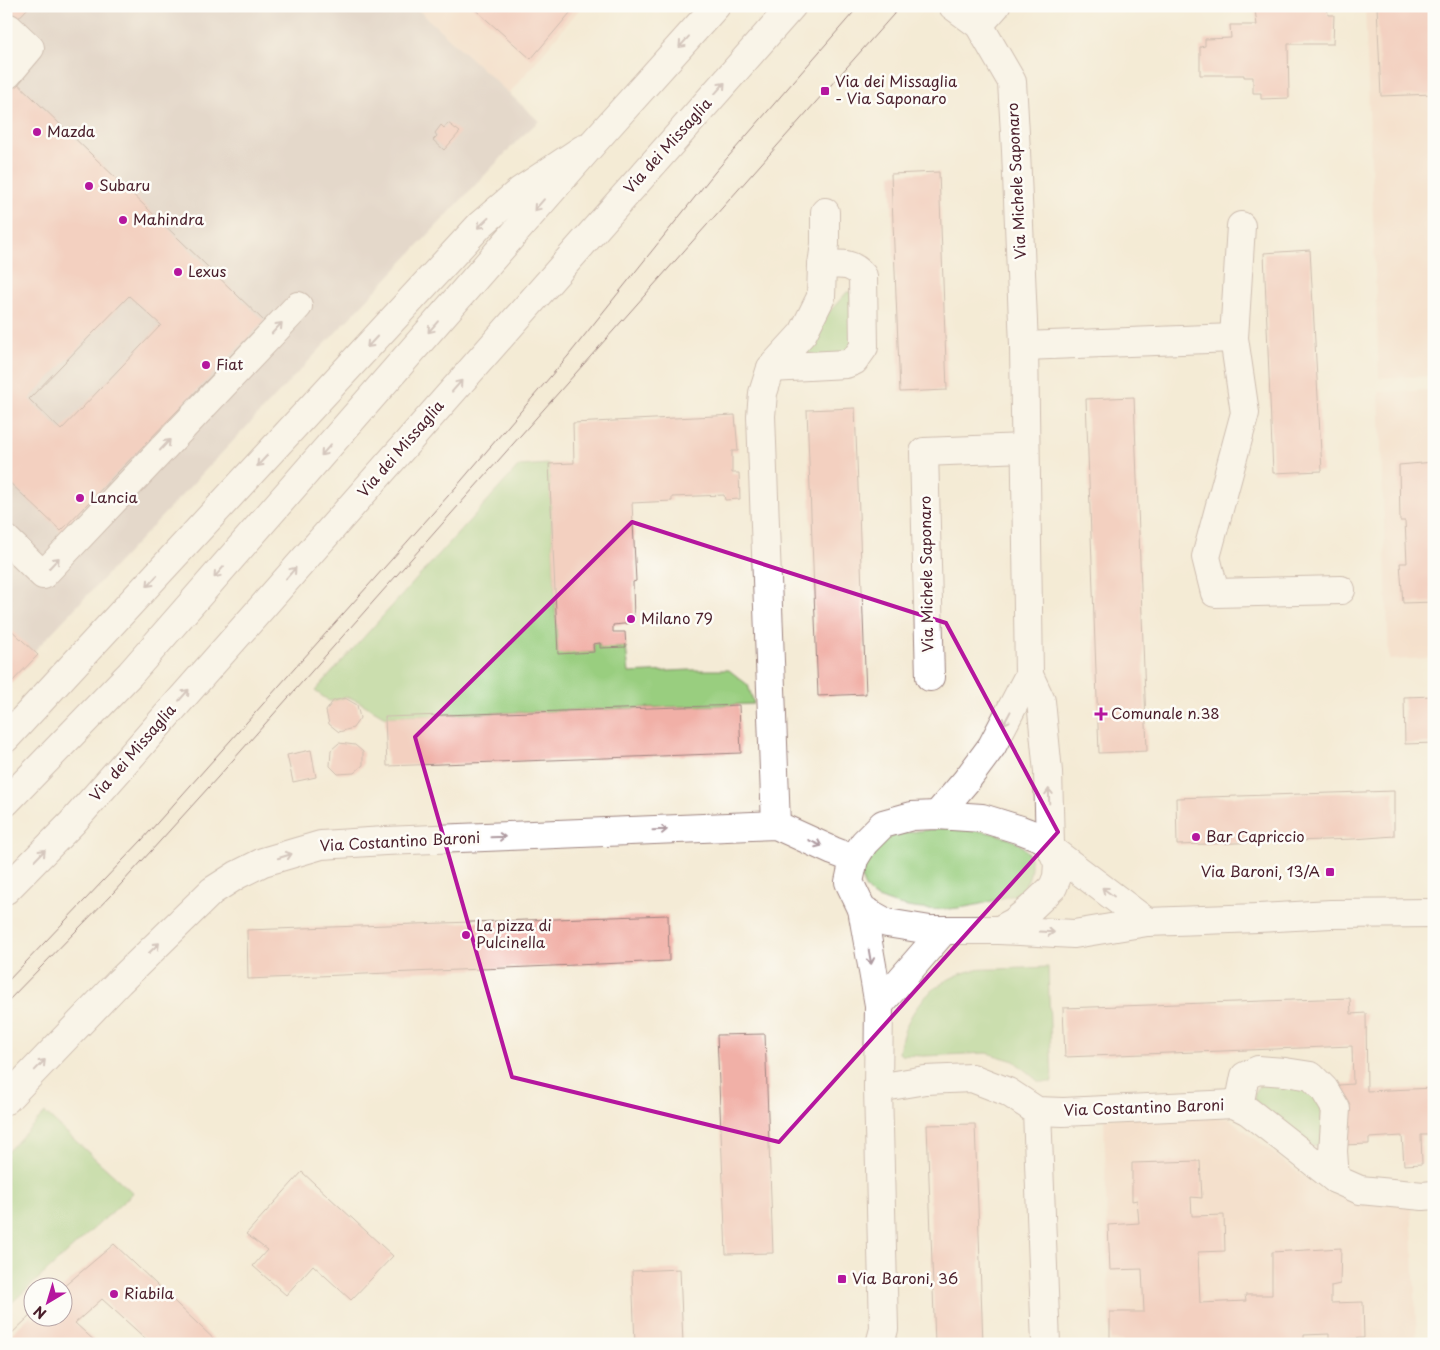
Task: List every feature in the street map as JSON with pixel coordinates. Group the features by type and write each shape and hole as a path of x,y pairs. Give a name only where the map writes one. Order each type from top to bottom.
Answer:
{"street":[{"path":"6,802 130,674 594,142 716,6"},
{"name":"Via dei Missaglia","path":"6,890 78,816 792,6"},
{"name":"Via Michele Saponaro","path":"953,6 987,15 1012,82 1024,346 1029,675 1041,701 1048,772 1052,848"},
{"path":"8,74 30,48 9,28"},
{"path":"6,738 480,226 520,191 594,142"},
{"path":"776,825 761,416 763,393 771,368 802,333 822,297 822,265 825,244 824,212"},
{"path":"1241,226 1234,338 1245,413 1206,557 1215,593 1341,590"},
{"path":"771,368 846,364 854,361 864,347 863,276 850,265 822,265"},
{"path":"6,539 43,574 298,306"},
{"path":"1024,346 1234,338"},
{"name":"Via Michele Saponaro","path":"930,677 924,452 1026,448"},
{"name":"Via Michele Saponaro","path":"937,815 992,746 1029,675"},
{"path":"880,1344 884,1329 878,1088 878,1005 862,909 849,882 854,859 864,843 883,824 912,816 937,815 982,818 1042,838 1052,848 1147,922"},
{"name":"Via Costantino Baroni","path":"6,1100 119,982 210,894 237,875 263,862 321,845 776,825 854,859"},
{"path":"999,930 1014,922 1053,887 1057,877 1058,863 1052,848"},
{"path":"862,909 887,923 930,930 999,930 1074,934 1147,922 1331,914 1434,913"},
{"path":"878,1005 944,930"},
{"path":"1234,1104 1240,1096 1245,1076 1258,1070 1311,1076 1324,1089 1336,1109 1335,1179"},
{"path":"878,1088 925,1080 972,1078 1008,1092 1037,1111 1046,1344"},
{"name":"Via Costantino Baroni","path":"1037,1111 1064,1112 1234,1104 1248,1111 1335,1179 1360,1190 1424,1196 1434,1195"}],"highlighted area":[{"path":"632,522 946,623 1058,832 779,1142 512,1077 415,737"}],"shaded area":[{"path":"6,6 414,6 539,121 518,140 6,681"},
{"path":"414,6 582,6 509,94"},
{"path":"1365,6 1434,6 1434,376 1379,378"},
{"path":"1434,390 1434,658 1389,660 1379,392"},
{"path":"1203,1115 1230,1119 1319,1189 1346,1199 1367,1202 1411,1201 1417,1344 1110,1344 1104,1118"}],"green space":[{"path":"847,292 856,292 858,349 803,363 797,348"},
{"path":"549,464 558,653 594,652 593,644 600,643 600,648 626,647 629,673 729,670 748,685 754,704 385,717 356,700 346,697 329,701 315,691 519,466"},
{"path":"948,827 1000,835 1013,840 1023,847 1030,856 1031,868 1028,879 1019,892 973,906 929,909 915,908 886,901 875,897 867,889 859,869 879,841 903,833"},
{"path":"1048,967 1052,1082 1039,1082 1014,1061 987,1053 924,1056 901,1055 899,1053 907,1024 914,1011 934,989 946,981 959,974 974,970"},
{"path":"1264,1083 1304,1086 1321,1101 1323,1133 1319,1143 1314,1147 1255,1101 1254,1095 1256,1090"},
{"path":"45,1113 133,1193 39,1278 22,1278 22,1294 6,1308 6,1153"}],"building":[{"path":"6,6 30,6 6,31"},
{"path":"471,6 576,6 531,59"},
{"path":"1230,6 1327,7 1328,15 1334,15 1333,44 1288,44 1289,98 1261,99 1261,93 1253,93 1253,77 1244,77 1244,75 1200,75 1200,47 1205,46 1205,39 1231,38 1230,25 1257,25 1255,10 1230,11"},
{"path":"1377,6 1434,6 1434,94 1381,96"},
{"path":"6,72 264,321 61,531 6,479","holes":["129,296 161,325 61,430 29,399"]},
{"path":"448,123 460,132 444,150 433,140 437,136 435,133 441,125 444,128"},
{"path":"939,172 947,390 900,392 891,174"},
{"path":"1310,250 1322,471 1273,473 1264,253"},
{"path":"1134,397 1147,751 1099,753 1086,399"},
{"path":"855,408 866,694 818,696 807,410"},
{"path":"735,415 738,451 732,451 732,473 739,473 740,499 725,500 724,495 672,497 672,501 632,503 636,581 633,582 634,623 613,625 613,632 625,632 626,647 600,648 600,643 593,644 594,652 558,654 549,464 574,463 573,423"},
{"path":"1434,462 1434,602 1403,603 1400,563 1407,563 1405,521 1400,521 1399,465"},
{"path":"6,625 38,655 6,688"},
{"path":"1434,696 1434,743 1405,744 1404,697"},
{"path":"345,698 357,705 360,718 353,728 339,732 329,724 326,711 333,701"},
{"path":"739,705 741,753 387,766 385,717"},
{"path":"339,743 355,745 363,752 363,765 354,773 338,774 330,766 331,750"},
{"path":"311,750 316,777 293,782 287,755"},
{"path":"1394,791 1394,836 1177,845 1176,798"},
{"path":"668,915 669,961 248,979 247,930"},
{"path":"1350,998 1351,1014 1366,1013 1367,1091 1434,1088 1434,1135 1421,1135 1422,1164 1404,1165 1402,1136 1369,1138 1369,1144 1342,1145 1339,1085 1353,1084 1352,1046 1065,1057 1063,1008"},
{"path":"765,1034 773,1253 726,1254 717,1035"},
{"path":"975,1124 983,1344 935,1344 927,1125"},
{"path":"1200,1161 1202,1198 1191,1197 1192,1216 1224,1215 1225,1251 1198,1252 1200,1303 1246,1301 1245,1295 1272,1295 1272,1252 1341,1248 1340,1284 1331,1286 1331,1303 1363,1302 1364,1338 1329,1340 1329,1334 1304,1335 1304,1344 1123,1344 1123,1341 1110,1340 1110,1312 1144,1312 1142,1269 1110,1270 1108,1225 1139,1223 1137,1200 1132,1201 1132,1163"},
{"path":"302,1172 393,1256 351,1300 313,1265 286,1295 253,1266 267,1250 246,1234"},
{"name":"Riabila","path":"114,1244 219,1344 142,1344 146,1339 102,1299 75,1323 98,1344 6,1344 6,1339 22,1324 22,1328 72,1328 72,1280"},
{"path":"680,1269 683,1344 635,1344 632,1271"}],"tram line":[{"path":"6,983 142,840 456,487 568,356 715,172 859,6"},
{"path":"6,1003 113,893 218,777 901,6"}],"place":[{"name":"Via dei Missaglia - Via Saponaro","path":"825,91"},
{"name":"Mazda","path":"37,132"},
{"name":"Subaru","path":"89,186"},
{"name":"Mahindra","path":"123,220"},
{"name":"Lexus","path":"178,272"},
{"name":"Fiat","path":"206,365"},
{"name":"Lancia","path":"80,498"},
{"name":"Milano 79","path":"631,619"},
{"name":"Comunale n.38","path":"1101,714"},
{"name":"Bar Capriccio","path":"1196,837"},
{"name":"Via Baroni, 13/A","path":"1330,872"},
{"name":"La pizza di Pulcinella","path":"466,935"},
{"name":"Via Baroni, 36","path":"842,1279"},
{"name":"Riabila","path":"114,1294"}]}
